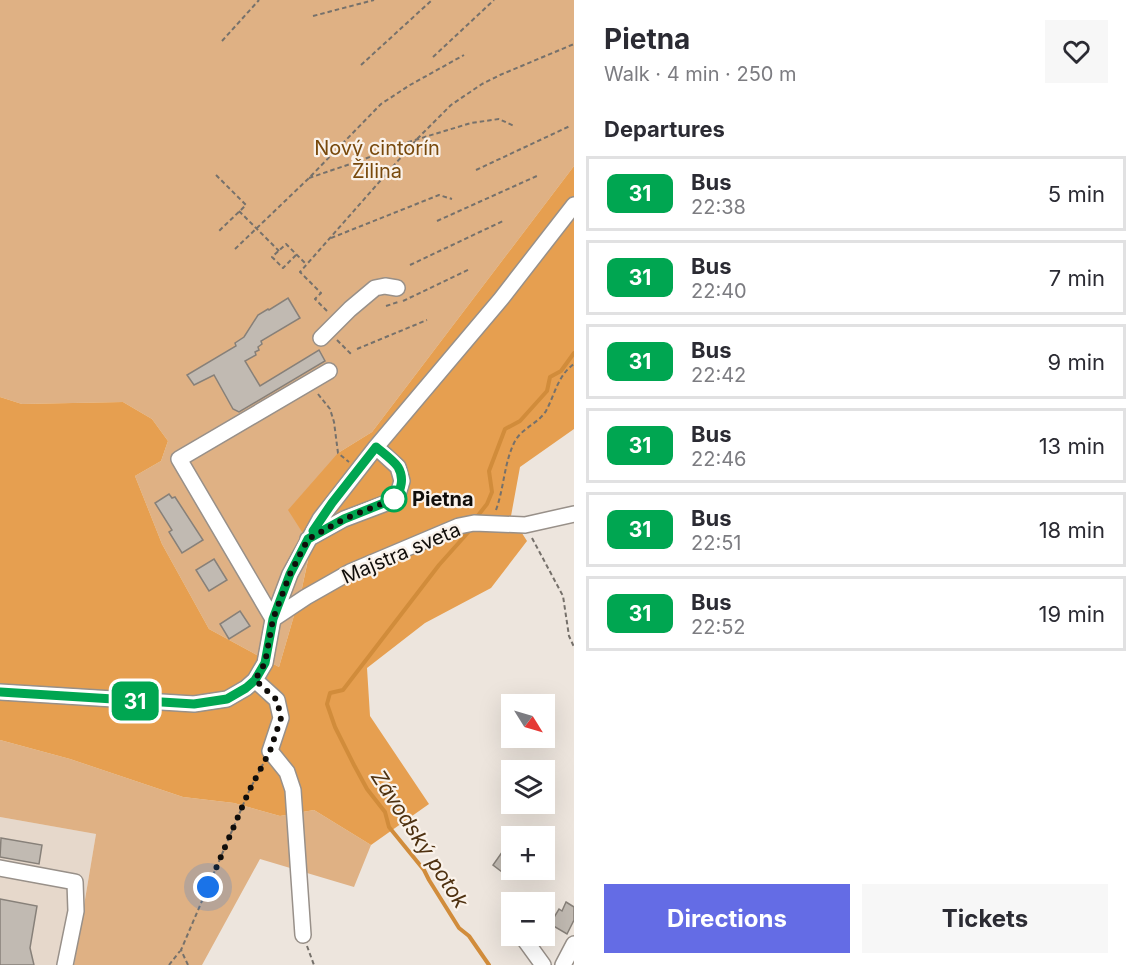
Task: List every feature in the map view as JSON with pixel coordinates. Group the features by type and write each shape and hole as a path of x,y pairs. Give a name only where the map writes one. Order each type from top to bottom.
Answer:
{"street":[{"path":"0,692 194,704 227,699 246,688 255,680 265,663 273,619 290,574 320,519 376,447 501,299 574,205"},
{"path":"329,330 375,288 385,286 396,288"},
{"path":"273,619 178,459 329,371"},
{"path":"308,539 344,519 389,502 398,494 402,481 398,467 376,447"},
{"name":"Majstra sveta","path":"273,619 350,572 459,526 474,523 525,525 574,514"},
{"path":"255,680 277,700 281,718 270,751 287,772 292,790 303,935"},
{"path":"0,868 75,882 76,911 65,965"},
{"path":"563,965 574,944"},
{"path":"529,946 543,965"}],"path":[{"path":"222,41 259,0"},
{"path":"314,16 374,0"},
{"path":"361,65 432,0"},
{"path":"433,57 494,0"},
{"path":"352,355 329,330 315,299 321,293 300,272 418,138 451,105 500,75 574,44"},
{"path":"236,249 381,105 410,84 464,55"},
{"path":"308,179 418,138 471,123 499,119 514,126"},
{"path":"476,170 570,126"},
{"path":"216,175 246,205 219,231"},
{"path":"437,221 539,175"},
{"path":"330,238 439,195 452,200"},
{"path":"239,211 279,251"},
{"path":"410,265 503,221"},
{"path":"296,255 283,267 272,257 286,244 306,265"},
{"path":"386,306 404,301 470,269"},
{"path":"357,349 427,321"},
{"path":"491,524 500,501 506,469 518,435 543,415 561,378 574,364"},
{"path":"309,383 330,409 338,453"},
{"path":"525,525 563,596 569,636 574,647"},
{"path":"169,965 181,950 244,802 270,751"},
{"path":"303,935 314,965"},
{"path":"181,950 188,965"}],"shaded area":[{"path":"574,166 574,429 520,467 511,516 527,541 491,588 425,623 367,668 370,716 429,804 371,845 314,810 280,816 234,803 183,797 70,759 0,740 0,397 22,404 123,402 152,419 168,441 161,461 135,476 162,544 209,629 279,667 302,588 311,546 288,510 338,453 372,432"},
{"path":"0,817 96,834 74,965 0,965"}],"green space":[{"name":"Nový cintorín Žilina","path":"0,0 574,0 574,166 372,432 338,453 279,667 209,629 162,544 135,476 161,461 168,441 152,419 123,402 22,404 0,397"},
{"path":"0,740 70,759 183,797 234,803 280,816 314,810 371,845 354,887 260,859 202,965 74,965 96,834 0,817"}],"building":[{"path":"288,298 300,318 261,341 259,350 255,352 256,355 245,361 260,386 319,350 325,361 239,412 233,409 214,375 194,385 187,375 236,346 235,343 244,337 258,315"},
{"path":"169,494 172,498 175,497 203,540 182,553 169,532 172,530 155,503"},
{"path":"214,559 227,580 209,591 196,570"},
{"path":"240,611 250,626 229,639 220,624"},
{"path":"1,838 42,845 39,864 0,857"},
{"path":"501,854 501,871 493,865"},
{"path":"0,899 37,906 30,948 34,965 0,965"},
{"path":"566,902 574,907 574,920 567,934 555,927 555,916 559,909 562,911"}],"waterway":[{"path":"476,518 487,504 492,492 489,471 505,429 520,421 547,391 550,377 561,371 574,353"},
{"name":"Závodský potok","path":"472,528 439,565 343,690 330,693 327,704 335,727 354,765 367,789 385,812 389,827 424,870 459,928 469,936 489,965"}],"bus line":[{"name":"31","path":"0,692 194,704 215,702 237,694 255,680 265,663 273,619 290,574 308,539 344,519 394,499 402,481 398,467 376,447 313,531"}],"place":[{"name":"Pietna","path":"394,499"}],"route":[{"path":"208,887 249,791 270,751 281,718 277,700 255,680 265,663 273,619 290,574 308,539 344,519 394,499"}]}
